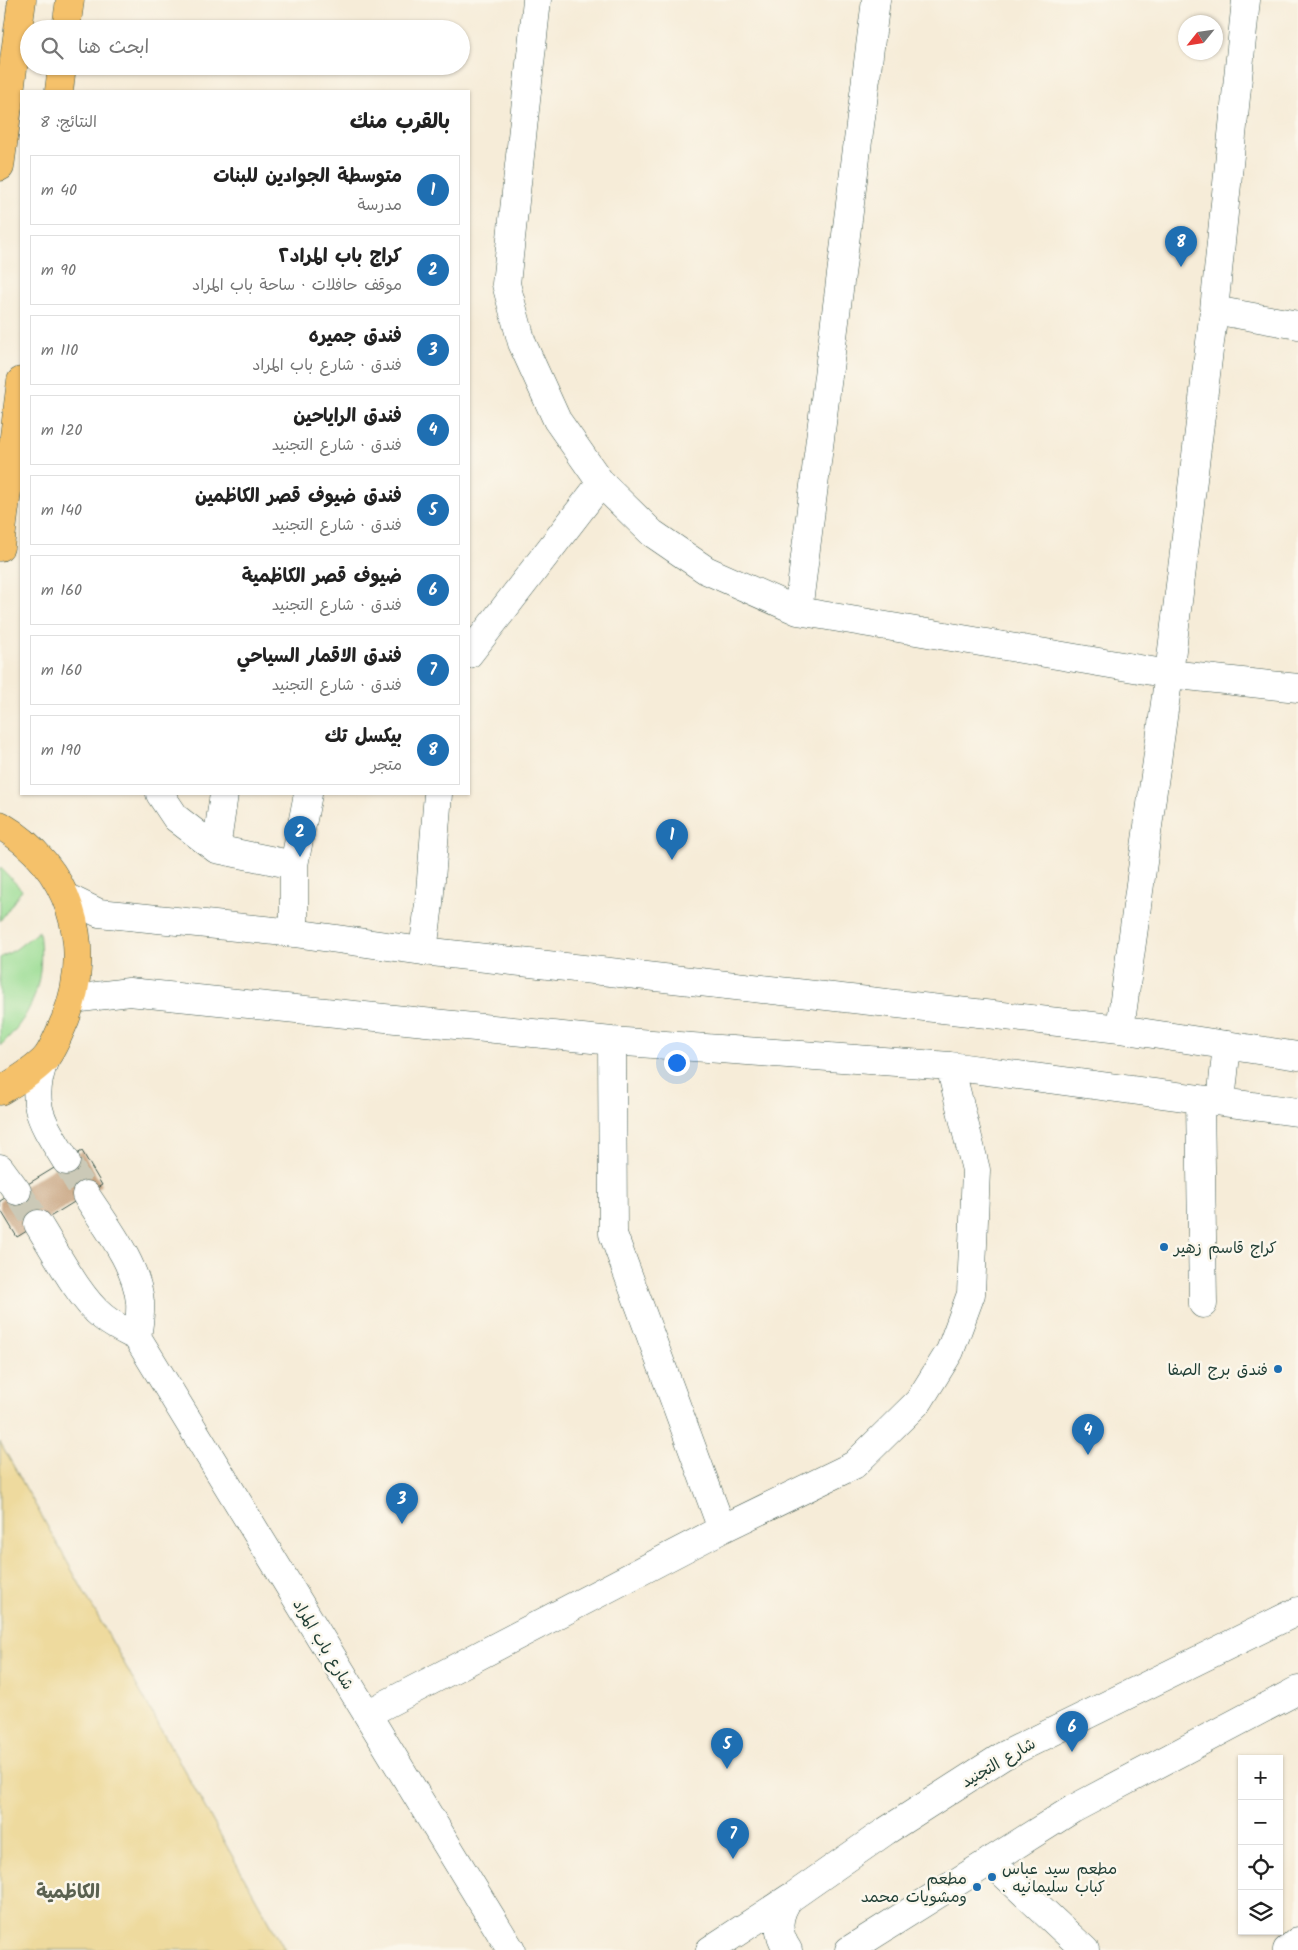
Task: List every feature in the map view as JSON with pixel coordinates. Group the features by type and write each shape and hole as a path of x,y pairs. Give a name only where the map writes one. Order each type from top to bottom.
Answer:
{"main road":[{"path":"0,167 5,93 22,0"},
{"path":"67,20 70,0"},
{"path":"58,90 61,75"},
{"path":"0,547 20,389"},
{"path":"0,825 14,833 35,851 52,872 66,897 76,930 78,965 73,999 61,1030 45,1059 0,1091"}],"street":[{"path":"537,0 506,284 522,343 557,420 601,483 652,532 706,570 798,611 1169,674 1298,688"},
{"path":"798,611 876,0"},
{"path":"1120,1029 1169,674 1214,310 1246,0"},
{"path":"1214,310 1298,325"},
{"path":"470,653 601,483"},
{"path":"161,795 176,818 216,849 294,865"},
{"path":"216,849 224,795"},
{"path":"294,932 294,865 308,795"},
{"path":"423,951 438,795"},
{"path":"66,897 99,913 294,932 423,951 1120,1029 1298,1056"},
{"path":"73,999 129,992 612,1041 950,1066 1298,1112"},
{"path":"612,1041 613,1234 722,1529"},
{"path":"1203,1304 1211,1100 1227,1045"},
{"path":"45,1059 38,1077 36,1096 40,1115 66,1161"},
{"path":"367,1714 722,1529 854,1465 919,1401 950,1351 971,1294 976,1170 950,1066"},
{"path":"0,1168 16,1191"},
{"path":"38,1224 88,1302 118,1329 137,1337 140,1302 137,1284 130,1267 86,1195"},
{"name":"شارع باب المراد","path":"137,1337 511,1950"},
{"name":"شارع التجنيد","path":"788,1950 782,1942 779,1931 783,1908 789,1899 886,1831 1003,1756 1298,1611"},
{"path":"849,1950 1073,1809 1298,1690"},
{"path":"990,1861 1085,1950"},
{"path":"710,1950 799,1892"},
{"path":"1287,1950 1298,1941"}],"green space":[{"path":"0,867 22,890 0,921"},
{"path":"39,931 40,964 39,979 35,993 30,1007 22,1020 0,1046 0,958 16,949"}],"sand":[{"path":"0,1442 285,1950 0,1950"}],"building":[{"path":"82,1151 102,1185 17,1237 0,1209 0,1201"}],"tunnel":[{"path":"66,1161 86,1195"},
{"path":"17,1191 38,1224"}],"place":[{"name":"بيكسل تك","path":"1181,267"},
{"name":"كراج باب المراد٢","path":"300,857"},
{"name":"متوسطة الجوادين للبنات","path":"672,860"},
{"name":"كراج قاسم زهير","path":"1164,1247"},
{"name":"فندق برج الصفا","path":"1278,1369"},
{"name":"فندق الراياحين","path":"1088,1455"},
{"name":"فندق جميره","path":"402,1524"},
{"name":"ضيوف قصر الكاظمية","path":"1072,1752"},
{"name":"فندق ضيوف قصر الكاظمين","path":"727,1769"},
{"name":"فندق الاقمار السياحي","path":"733,1859"},
{"name":"مطعم سيد عباس . كباب سليمانيه","path":"992,1877"},
{"name":"مطعم ومشويات محمد","path":"977,1887"}],"district":[{"name":"الكاظمية","path":"68,1891"}]}
